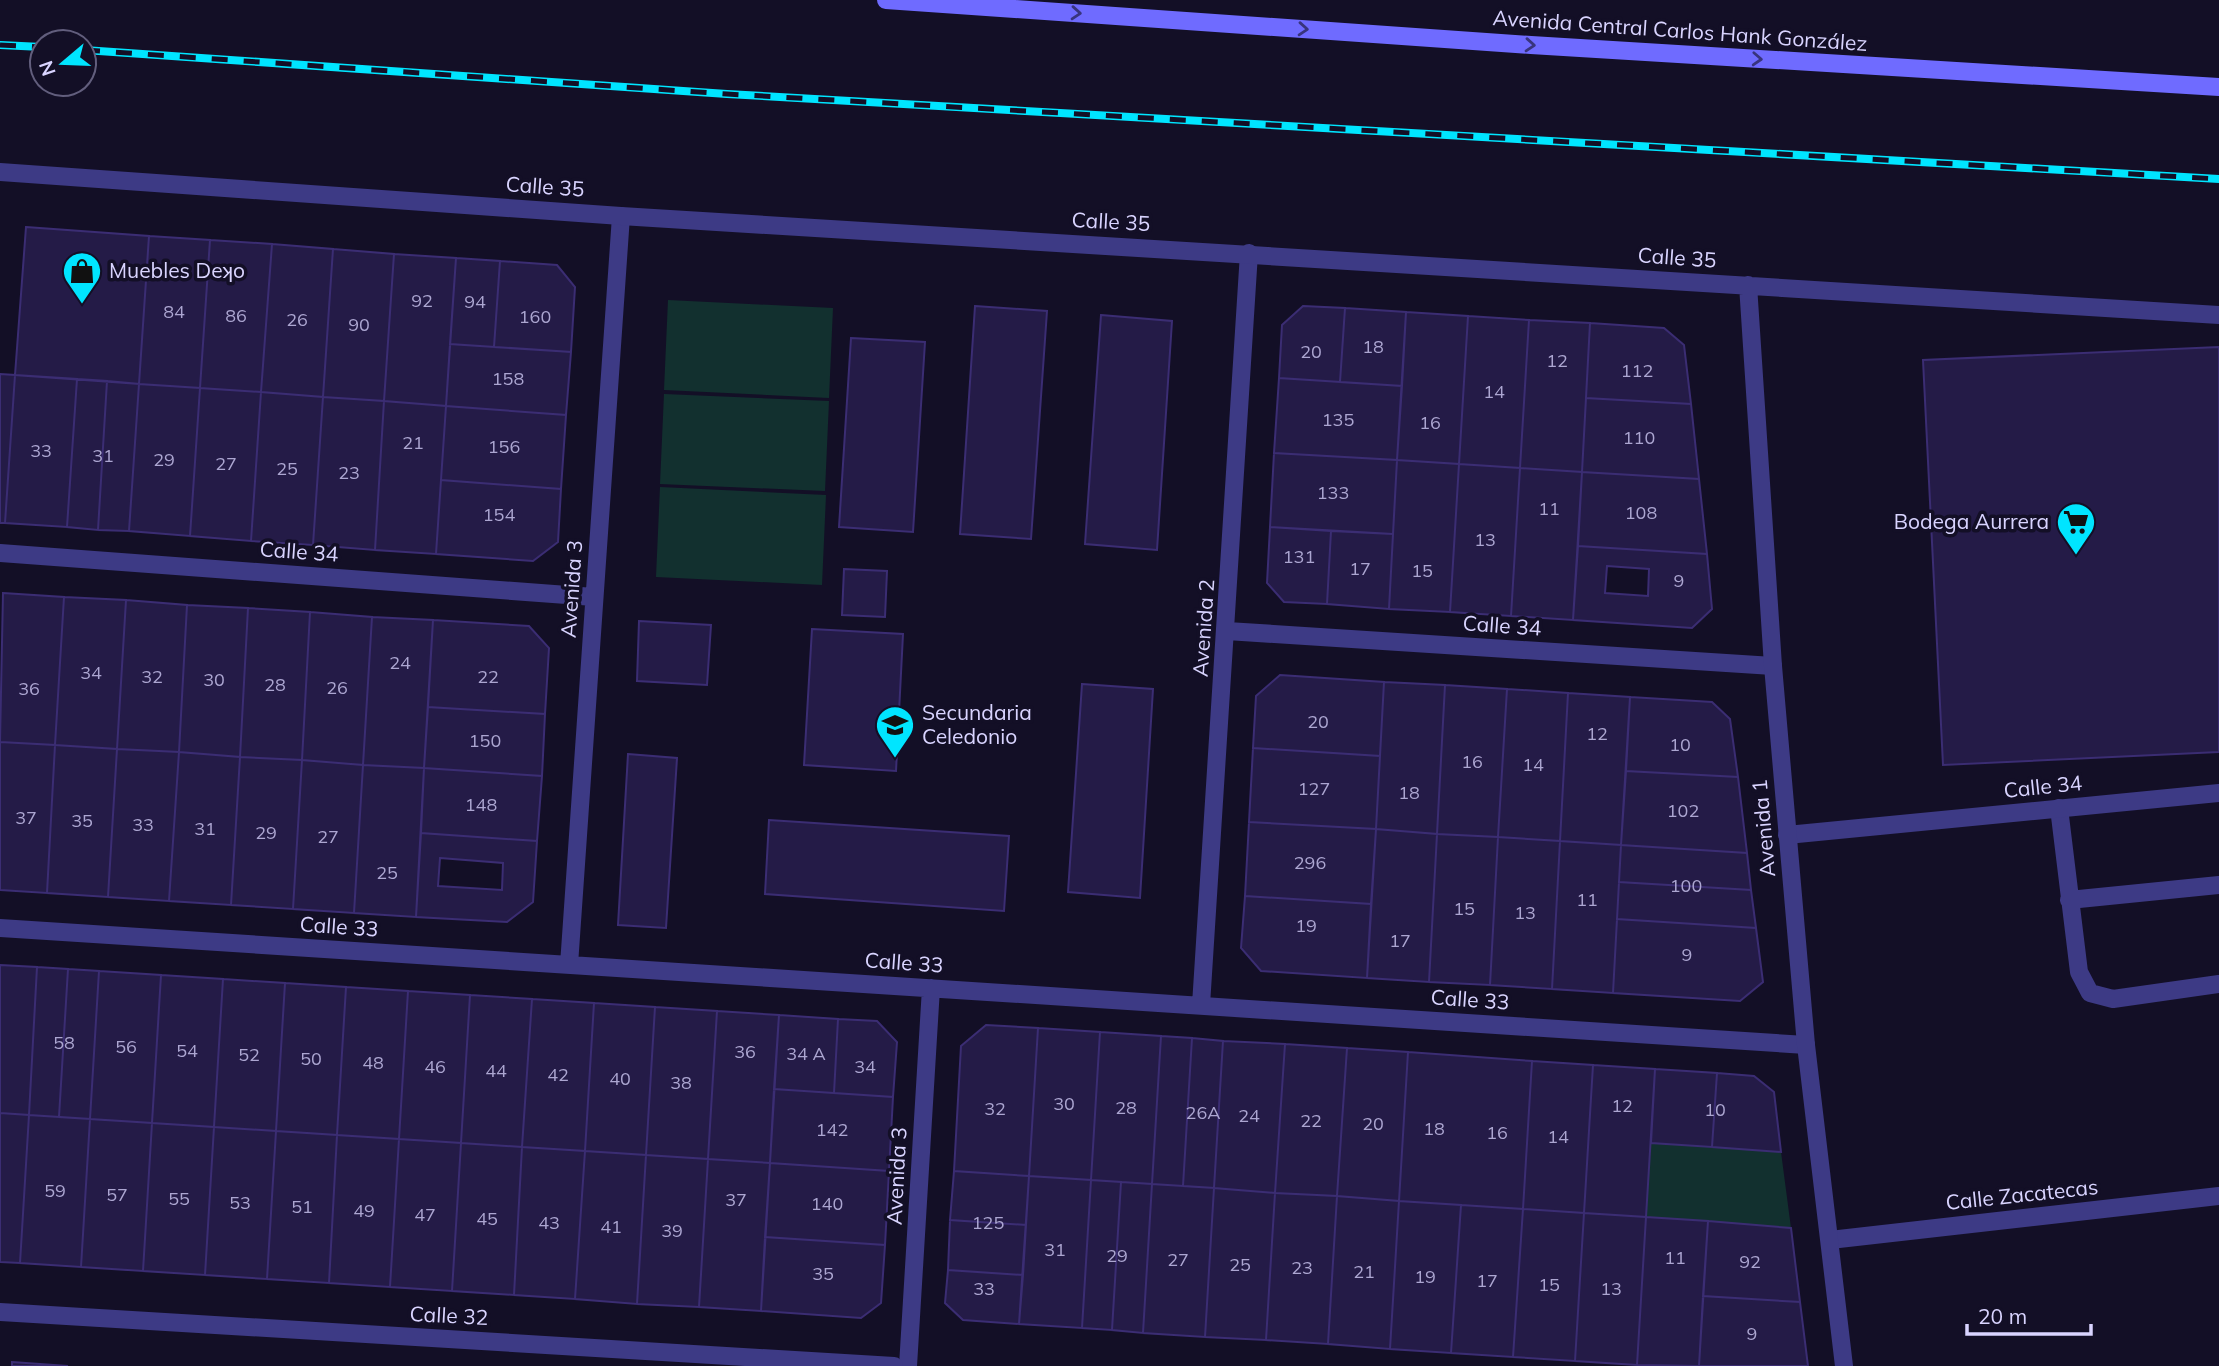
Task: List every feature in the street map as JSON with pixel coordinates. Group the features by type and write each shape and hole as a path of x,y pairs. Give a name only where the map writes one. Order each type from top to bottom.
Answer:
{"main road":[{"name":"Avenida Central Carlos Hank González","path":"886,0 1531,45 2219,87"}],"street":[{"name":"Calle 35","path":"0,172 621,216 2219,315"},
{"name":"Avenida 3","path":"569,965 621,216"},
{"name":"Avenida 2","path":"1202,1005 1249,253"},
{"name":"Avenida 1","path":"1748,285 1787,835 1806,1045 1844,1366"},
{"name":"Calle 34","path":"0,553 594,597"},
{"name":"Calle 34","path":"1227,631 1773,666"},
{"name":"Calle 34","path":"1787,835 2219,793"},
{"path":"2059,808 2079,972 2090,993 2113,999 2219,984"},
{"path":"2069,900 2219,885"},
{"name":"Calle 33","path":"0,928 1806,1045"},
{"name":"Avenida 3","path":"908,1366 931,988"},
{"name":"Calle Zacatecas","path":"1830,1240 2219,1196"},
{"name":"Calle 32","path":"0,1312 894,1366"}],"green space":[{"path":"668,300 833,308 829,398 664,390"},
{"path":"664,394 829,401 825,491 660,484"},
{"path":"660,487 826,495 822,585 656,577"},
{"path":"1651,1143 1781,1152 1791,1228 1646,1217"}],"building":[{"name":"Muebles Deʞo","path":"26,227 149,236 139,384 15,375"},
{"path":"149,236 210,240 200,388 139,384"},
{"path":"210,240 272,244 261,392 200,388"},
{"path":"272,244 333,249 323,397 261,392"},
{"path":"333,249 394,254 384,401 323,397"},
{"path":"394,254 456,258 446,406 384,401"},
{"path":"456,258 500,261 494,347 450,344"},
{"path":"500,261 557,265 575,287 571,352 494,347"},
{"path":"975,306 1047,311 1031,539 960,534"},
{"path":"1303,306 1345,308 1340,382 1279,378 1282,325"},
{"path":"1345,308 1406,312 1402,386 1340,382"},
{"path":"1406,312 1468,316 1459,464 1397,460"},
{"path":"1101,315 1172,321 1157,550 1085,544"},
{"path":"1468,316 1529,320 1520,468 1459,464"},
{"path":"1529,320 1590,323 1582,472 1520,468"},
{"path":"1590,323 1664,328 1684,345 1691,404 1586,398"},
{"path":"851,338 925,342 913,532 839,527"},
{"path":"450,344 571,352 566,415 446,406"},
{"name":"Bodega Aurrera","path":"2219,347 2219,752 1943,765 1923,360"},
{"path":"0,374 15,375 5,523 0,523"},
{"path":"15,375 77,379 67,527 5,523"},
{"path":"1279,378 1402,386 1397,460 1274,453"},
{"path":"77,379 107,381 98,530 67,527"},
{"path":"107,381 139,384 129,531 98,530"},
{"path":"139,384 200,388 190,536 129,531"},
{"path":"200,388 261,392 251,541 190,536"},
{"path":"261,392 323,397 313,545 251,541"},
{"path":"323,397 384,401 375,550 313,545"},
{"path":"1586,398 1691,404 1699,479 1582,472"},
{"path":"384,401 446,406 436,554 375,550"},
{"path":"446,406 566,415 561,489 441,480"},
{"path":"1274,453 1397,460 1393,534 1270,527"},
{"path":"1397,460 1459,464 1450,612 1389,609"},
{"path":"1459,464 1520,468 1511,616 1450,612"},
{"path":"1520,468 1582,472 1573,620 1511,616"},
{"path":"1582,472 1699,479 1707,554 1578,546"},
{"path":"441,480 561,489 558,542 533,561 436,554"},
{"path":"1270,527 1331,531 1327,604 1284,602 1267,583"},
{"path":"1331,531 1393,534 1389,609 1327,604"},
{"path":"1578,546 1707,554 1712,609 1692,628 1573,620","holes":["1607,566 1649,569 1648,596 1605,593"]},
{"path":"844,569 887,571 885,617 842,615"},
{"path":"3,593 64,597 55,745 0,742"},
{"path":"64,597 126,600 117,749 55,745"},
{"path":"126,600 187,605 179,752 117,749"},
{"path":"187,605 248,608 240,757 179,752"},
{"path":"248,608 310,612 302,760 240,757"},
{"path":"310,612 372,617 363,765 302,760"},
{"path":"372,617 433,620 424,768 363,765"},
{"path":"433,620 529,626 549,648 545,714 428,707"},
{"path":"639,621 711,625 707,685 637,681"},
{"path":"812,629 903,634 896,771 804,765"},
{"path":"1280,675 1384,682 1380,756 1253,748 1256,696"},
{"path":"1384,682 1445,685 1437,834 1376,829"},
{"path":"1082,684 1153,689 1140,898 1068,892"},
{"path":"1445,685 1507,689 1498,837 1437,834"},
{"path":"1507,689 1568,693 1560,841 1498,837"},
{"path":"1568,693 1630,697 1621,845 1560,841"},
{"path":"1630,697 1712,702 1730,719 1738,777 1626,771"},
{"path":"428,707 545,714 542,776 424,768"},
{"path":"0,742 55,745 47,893 0,890"},
{"path":"55,745 117,749 108,897 47,893"},
{"path":"1253,748 1380,756 1376,829 1249,822"},
{"path":"117,749 179,752 169,901 108,897"},
{"path":"179,752 240,757 231,905 169,901"},
{"path":"628,754 677,758 666,928 618,925"},
{"path":"240,757 302,760 293,909 231,905"},
{"path":"302,760 363,765 354,913 293,909"},
{"path":"363,765 424,768 416,917 354,913"},
{"path":"424,768 542,776 537,841 421,833"},
{"path":"1626,771 1738,777 1747,853 1621,845"},
{"path":"769,820 1009,836 1004,911 765,894"},
{"path":"1249,822 1376,829 1371,904 1245,896"},
{"path":"1376,829 1437,834 1429,982 1367,978"},
{"path":"421,833 537,841 533,902 507,922 416,917","holes":["440,858 503,863 502,890 438,886"]},
{"path":"1437,834 1498,837 1490,985 1429,982"},
{"path":"1498,837 1560,841 1552,989 1490,985"},
{"path":"1560,841 1621,845 1613,993 1552,989"},
{"path":"1621,845 1747,853 1751,890 1619,882"},
{"path":"1619,882 1751,890 1756,928 1617,919"},
{"path":"1245,896 1371,904 1367,978 1261,971 1241,948"},
{"path":"1617,919 1756,928 1763,982 1740,1001 1613,993"},
{"path":"0,965 37,967 29,1115 0,1113"},
{"path":"37,967 68,969 59,1117 29,1115"},
{"path":"68,969 99,971 90,1119 59,1117"},
{"path":"99,971 161,975 152,1123 90,1119"},
{"path":"161,975 223,979 214,1127 152,1123"},
{"path":"223,979 285,983 276,1131 214,1127"},
{"path":"285,983 346,987 337,1135 276,1131"},
{"path":"346,987 408,991 399,1139 337,1135"},
{"path":"408,991 470,995 461,1143 399,1139"},
{"path":"470,995 532,999 522,1147 461,1143"},
{"path":"532,999 594,1003 585,1151 522,1147"},
{"path":"594,1003 655,1007 646,1155 585,1151"},
{"path":"655,1007 717,1011 708,1159 646,1155"},
{"path":"717,1011 779,1015 770,1163 708,1159"},
{"path":"779,1015 838,1019 834,1093 774,1089"},
{"path":"838,1019 877,1021 897,1042 893,1097 834,1093"},
{"path":"986,1025 1038,1028 1029,1176 954,1171 961,1046"},
{"path":"1038,1028 1100,1032 1091,1180 1029,1176"},
{"path":"1100,1032 1161,1036 1152,1184 1091,1180"},
{"path":"1161,1036 1192,1038 1183,1186 1152,1184"},
{"path":"1192,1038 1223,1041 1214,1188 1183,1186"},
{"path":"1223,1041 1285,1044 1275,1193 1214,1188"},
{"path":"1285,1044 1347,1048 1337,1196 1275,1193"},
{"path":"1347,1048 1408,1052 1399,1201 1337,1196"},
{"path":"1408,1052 1532,1061 1523,1209 1399,1201"},
{"path":"1532,1061 1593,1065 1584,1213 1523,1209"},
{"path":"1593,1065 1655,1069 1646,1217 1584,1213"},
{"path":"1655,1069 1717,1073 1712,1147 1651,1143"},
{"path":"1717,1073 1754,1076 1774,1092 1781,1152 1712,1147"},
{"path":"774,1089 893,1097 889,1171 770,1163"},
{"path":"0,1113 29,1115 20,1263 0,1262"},
{"path":"29,1115 90,1119 81,1267 20,1263"},
{"path":"90,1119 152,1123 143,1271 81,1267"},
{"path":"152,1123 214,1127 205,1275 143,1271"},
{"path":"214,1127 276,1131 267,1279 205,1275"},
{"path":"276,1131 337,1135 329,1283 267,1279"},
{"path":"337,1135 399,1139 390,1287 329,1283"},
{"path":"399,1139 461,1143 452,1291 390,1287"},
{"path":"461,1143 522,1147 514,1295 452,1291"},
{"path":"522,1147 585,1151 575,1299 514,1295"},
{"path":"585,1151 646,1155 637,1304 575,1299"},
{"path":"646,1155 708,1159 699,1307 637,1304"},
{"path":"708,1159 770,1163 761,1311 699,1307"},
{"path":"770,1163 889,1171 885,1245 765,1237"},
{"path":"954,1171 1029,1176 1026,1225 950,1220"},
{"path":"1029,1176 1091,1180 1082,1328 1019,1324"},
{"path":"1091,1180 1121,1182 1112,1330 1082,1328"},
{"path":"1121,1182 1152,1184 1143,1333 1112,1330"},
{"path":"1152,1184 1214,1188 1205,1337 1143,1333"},
{"path":"1214,1188 1275,1193 1266,1340 1205,1337"},
{"path":"1275,1193 1337,1196 1328,1344 1266,1340"},
{"path":"1337,1196 1399,1201 1390,1349 1328,1344"},
{"path":"1399,1201 1461,1205 1451,1353 1390,1349"},
{"path":"1461,1205 1523,1209 1513,1357 1451,1353"},
{"path":"1523,1209 1584,1213 1575,1361 1513,1357"},
{"path":"1584,1213 1646,1217 1637,1365 1575,1361"},
{"path":"1646,1217 1708,1221 1699,1366 1637,1365"},
{"path":"950,1220 1026,1225 1023,1275 948,1270"},
{"path":"1708,1221 1791,1228 1800,1302 1703,1296"},
{"path":"765,1237 885,1245 881,1303 861,1318 761,1311"},
{"path":"948,1270 1023,1275 1019,1324 963,1320 945,1303"},
{"path":"1703,1296 1800,1302 1808,1366 1699,1366"},
{"path":"12,1362 68,1366 12,1366"}],"railway":[{"path":"0,45 28,46"},
{"path":"98,51 727,94 2219,179"}],"place":[{"name":"Muebles Deʞo","path":"82,305"},
{"name":"Bodega Aurrera","path":"2076,556"},
{"name":"Secundaria Celedonio","path":"895,759"}]}
